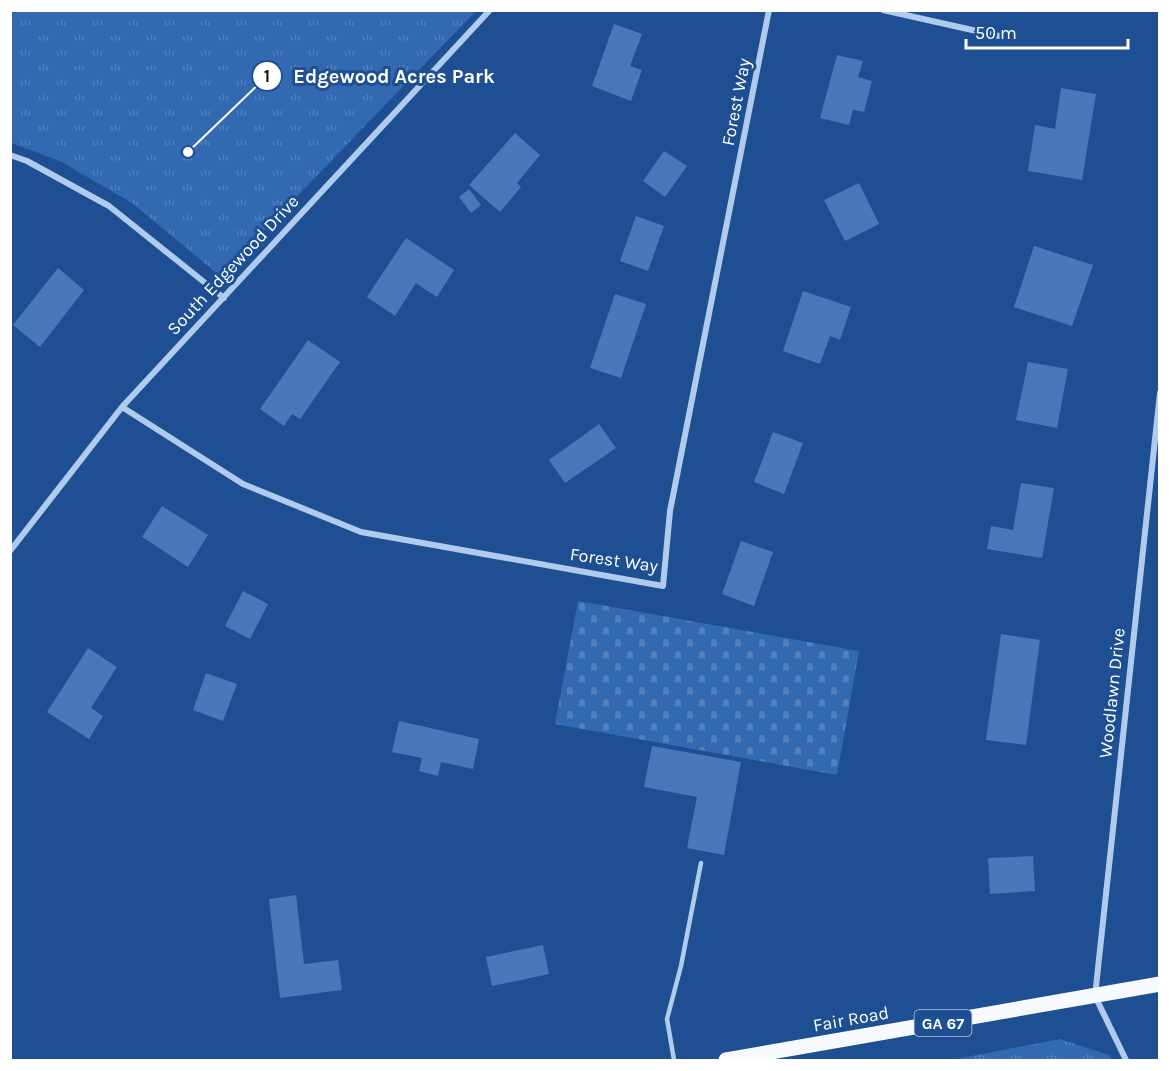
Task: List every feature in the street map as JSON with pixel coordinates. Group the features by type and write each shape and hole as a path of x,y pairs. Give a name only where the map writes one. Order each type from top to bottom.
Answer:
{"main road":[{"name":"Fair Road","path":"726,1060 1160,984"}],"street":[{"name":"South Edgewood Drive","path":"10,551 122,407 490,10"},
{"name":"Forest Way","path":"122,407 243,484 361,531 663,586 669,511 769,10"},
{"path":"883,10 999,36"},
{"path":"10,155 27,160 109,206 224,298"},
{"name":"Woodlawn Drive","path":"1095,996 1160,393"},
{"path":"1095,996 1126,1060"}],"lane":[{"path":"674,1060 667,1019 681,966 701,863"}],"green space":[{"path":"10,11 476,11 220,276 132,203 60,161 11,143"},
{"path":"578,601 859,651 837,775 555,724"},
{"path":"1060,1039 1109,1055 1112,1060 951,1060"}],"building":[{"path":"614,24 642,34 630,66 642,70 631,101 592,86"},
{"path":"837,55 863,61 858,77 872,81 864,112 853,110 849,125 820,118"},
{"path":"1061,88 1096,94 1082,180 1028,171 1035,125 1055,129"},
{"path":"515,133 540,155 517,183 521,187 500,212 469,185"},
{"path":"664,151 687,166 665,197 643,181"},
{"path":"859,183 879,224 845,241 824,200"},
{"path":"469,189 481,205 471,213 459,197"},
{"path":"636,216 664,226 648,271 620,261"},
{"path":"406,238 454,270 437,297 416,283 395,316 367,297"},
{"path":"1034,246 1093,265 1072,326 1014,307"},
{"path":"58,268 84,290 40,347 13,325"},
{"path":"803,291 851,307 840,340 830,336 820,364 783,351"},
{"path":"615,294 646,304 621,378 590,368"},
{"path":"308,340 340,362 300,419 292,414 284,426 260,409"},
{"path":"1028,362 1068,369 1057,428 1016,420"},
{"path":"599,424 616,448 565,483 549,460"},
{"path":"773,432 803,443 784,494 754,482"},
{"path":"1021,483 1054,488 1042,558 987,549 991,526 1013,530"},
{"path":"162,506 208,535 188,567 142,537"},
{"path":"741,541 773,552 754,606 722,594"},
{"path":"243,591 268,604 250,639 225,626"},
{"path":"1001,634 1040,640 1026,745 986,740"},
{"path":"88,648 117,667 91,708 103,716 89,739 47,712"},
{"path":"206,673 237,684 223,721 193,710"},
{"path":"399,721 479,739 473,769 441,762 438,776 419,771 422,758 392,752"},
{"path":"652,746 741,762 724,855 687,848 697,797 644,787"},
{"path":"1033,856 1035,891 990,894 988,858"},
{"path":"296,895 304,964 338,960 342,990 280,998 269,899"},
{"path":"543,945 549,974 492,986 486,957"}],"place":[{"name":"Edgewood Acres Park","path":"188,152"}]}
